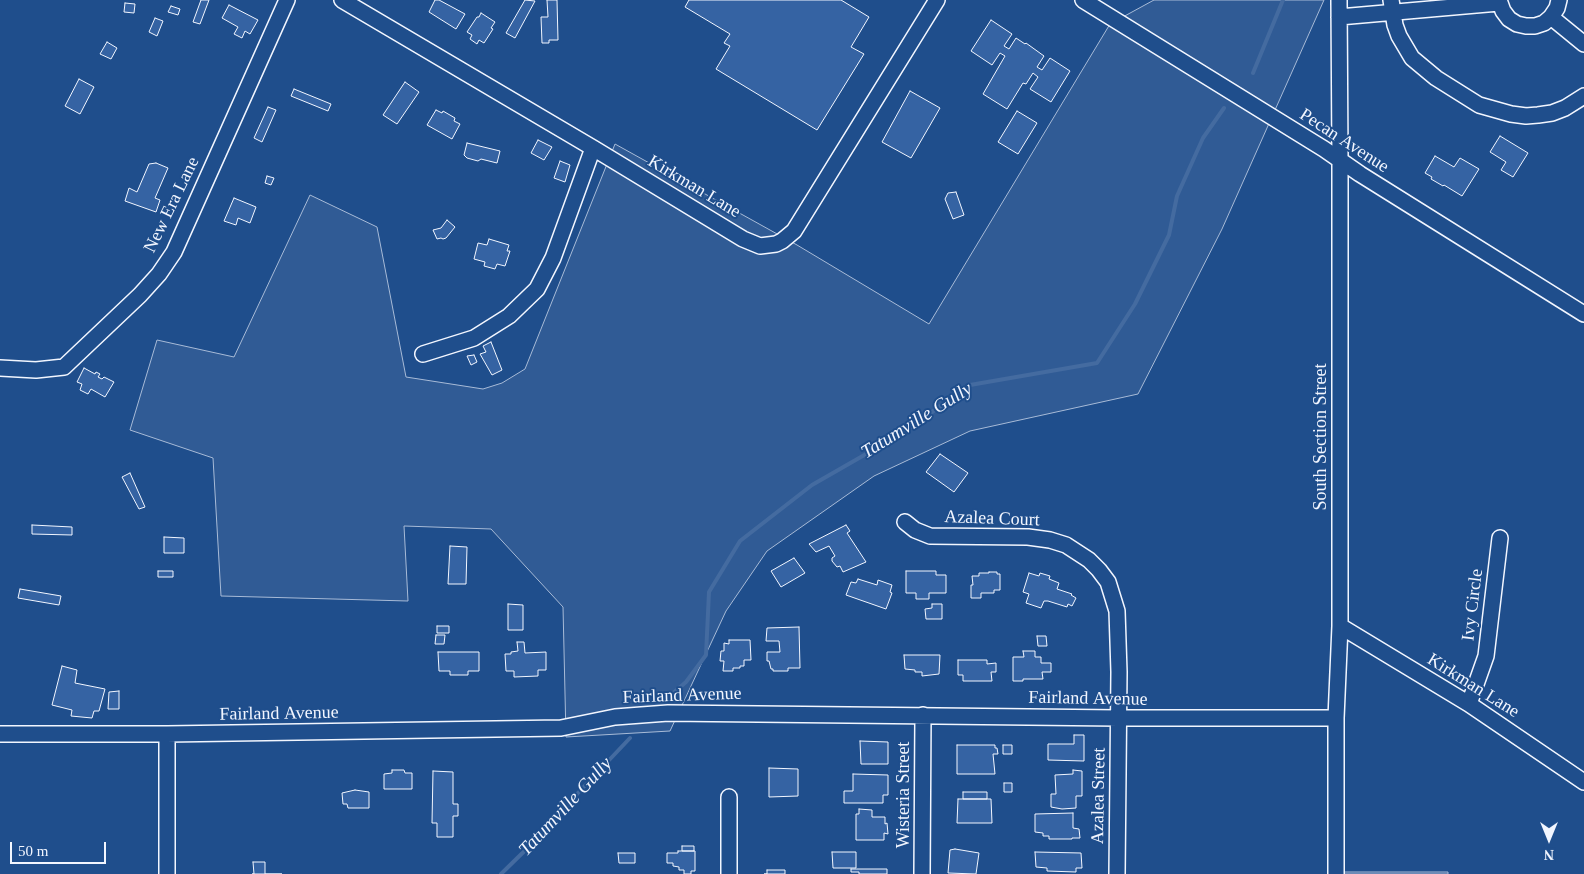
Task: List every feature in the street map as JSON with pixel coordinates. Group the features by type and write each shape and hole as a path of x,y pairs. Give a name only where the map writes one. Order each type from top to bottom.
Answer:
{"street":[{"name":"New Era Lane","path":"0,368 36,370 64,367 140,295 159,274 174,252 286,0"},
{"name":"Kirkman Lane","path":"342,0 743,239 760,246 782,242 802,220 937,0"},
{"name":"Pecan Avenue","path":"1083,0 1324,149 1360,174 1584,314"},
{"name":"South Section Street","path":"1336,874 1336,718 1340,626 1339,0"},
{"path":"1339,17 1392,6 1499,1 1503,11 1517,24 1535,26 1544,23 1552,17 1559,0"},
{"path":"1392,6 1399,36 1412,58 1436,78 1478,104 1511,114 1526,116 1552,113 1565,108 1584,96"},
{"path":"1552,17 1584,44"},
{"path":"423,354 474,338 509,316 537,289 553,258 593,148"},
{"name":"Azalea Court","path":"905,522 915,530 930,536 1028,537 1050,540 1066,545 1089,560 1108,582 1117,611 1118,718"},
{"name":"Ivy Circle","path":"1470,704 1486,656 1500,538"},
{"name":"Kirkman Lane","path":"1340,626 1470,704 1584,782"},
{"name":"Fairland Avenue","path":"0,734 167,734 561,728 615,717 668,713 1118,718 1336,718"},
{"name":"Wisteria Street","path":"922,874 923,715"},
{"name":"Azalea Street","path":"1117,874 1118,718"},
{"path":"167,734 167,874"},
{"path":"729,797 729,874"}],"shaded area":[{"path":"1154,0 1324,0 1222,229 1138,394 970,431 874,476 767,551 726,611 670,731 566,737 563,607 491,529 404,526 408,601 221,596 213,458 130,430 157,340 234,357 310,195 377,227 406,377 483,389 502,383 525,369 615,144 797,245 929,324 1110,24"},
{"path":"1343,872 1448,872 1448,874 1343,874"}],"building":[{"path":"201,0 209,0 200,24 193,22"},
{"path":"435,0 439,0 465,14 456,29 429,12"},
{"path":"525,0 535,1 515,38 506,33"},
{"path":"547,0 557,0 558,40 549,40 549,43 542,43 541,17 548,17"},
{"path":"689,0 841,0 869,17 851,47 864,54 817,130 716,69 730,46 724,43 730,34 685,7"},
{"path":"125,3 135,4 134,13 124,12"},
{"path":"229,5 258,20 250,34 245,31 242,38 234,34 238,27 222,18"},
{"path":"171,6 180,9 178,15 168,12"},
{"path":"481,13 495,22 484,43 479,40 477,44 470,39 472,35 467,32"},
{"path":"155,18 163,21 157,36 149,32"},
{"path":"991,20 1012,34 1004,46 1009,49 1016,38 1044,56 1037,67 1042,70 1050,58 1070,71 1051,102 1030,89 1038,77 1033,73 1026,84 1023,83 1007,109 983,94 1005,56 1000,53 992,65 971,51"},
{"path":"107,42 117,48 111,59 100,54"},
{"path":"79,79 94,87 80,114 65,106"},
{"path":"405,82 419,92 397,124 383,115"},
{"path":"294,89 331,104 328,111 291,96"},
{"path":"910,91 940,108 911,158 882,142"},
{"path":"268,107 276,110 262,142 254,138"},
{"path":"436,110 442,113 443,111 455,118 454,121 460,124 452,139 427,125"},
{"path":"1017,111 1037,123 1018,154 998,142"},
{"path":"1500,136 1528,153 1513,177 1501,170 1506,162 1490,152"},
{"path":"538,140 552,147 544,160 531,153"},
{"path":"467,143 500,151 497,163 467,158 464,155"},
{"path":"1435,156 1454,167 1460,158 1479,169 1462,196 1431,179 1432,177 1425,173"},
{"path":"560,161 570,165 565,182 554,178"},
{"path":"156,163 168,168 155,198 160,200 156,212 125,201 129,188 137,192 149,164"},
{"path":"267,176 274,178 271,185 265,183"},
{"path":"956,192 964,215 953,219 945,199 948,193"},
{"path":"234,198 256,207 250,223 238,218 236,225 224,221"},
{"path":"447,220 455,227 446,238 437,239 433,230 441,228"},
{"path":"489,239 509,245 507,251 510,251 505,266 497,264 495,269 484,266 485,262 474,259 478,243 487,245"},
{"path":"491,342 502,370 492,375 480,354 486,352 483,346"},
{"path":"474,355 477,362 471,365 467,356"},
{"path":"84,368 95,374 96,372 100,374 98,377 102,379 104,377 114,382 105,397 91,389 88,394 80,390 82,384 77,382"},
{"path":"940,454 968,473 954,492 926,472"},
{"path":"130,473 145,507 139,509 122,477"},
{"path":"32,525 72,527 72,535 32,534"},
{"path":"846,525 850,531 847,533 866,562 843,572 840,566 837,567 832,561 832,558 835,556 829,546 816,552 809,544"},
{"path":"164,537 184,538 184,553 164,553"},
{"path":"450,546 467,547 466,584 448,584"},
{"path":"794,558 805,573 781,587 771,571"},
{"path":"158,571 173,571 173,577 158,577"},
{"path":"906,571 936,571 936,575 946,575 946,593 929,593 929,599 916,599 916,593 906,593"},
{"path":"979,573 1000,574 1000,590 994,590 994,593 981,593 981,598 971,598 972,576 979,576"},
{"path":"1029,573 1039,576 1040,573 1050,576 1049,579 1059,583 1057,589 1072,594 1076,598 1072,606 1068,604 1067,607 1044,601 1041,608 1026,603 1029,594 1023,592"},
{"path":"858,579 877,585 878,580 892,585 890,592 892,593 886,609 846,595 851,582 856,583"},
{"path":"20,589 61,596 59,605 18,598"},
{"path":"508,604 523,605 523,630 508,630"},
{"path":"932,604 942,604 942,619 926,619 925,609 932,608"},
{"path":"437,626 449,626 449,633 437,633"},
{"path":"799,627 800,668 788,668 788,671 773,671 769,661 767,661 767,652 780,652 779,641 766,641 767,628"},
{"path":"436,635 445,635 444,644 435,644"},
{"path":"1037,636 1046,636 1047,646 1038,646"},
{"path":"729,640 750,640 751,660 744,660 744,666 733,668 733,671 723,671 724,661 720,661 721,651 724,651 724,643 729,644"},
{"path":"517,642 524,642 525,653 546,652 546,670 538,670 538,676 514,677 514,671 506,671 505,654 518,651"},
{"path":"1023,651 1035,651 1035,657 1041,657 1041,663 1051,663 1051,672 1042,672 1043,679 1013,681 1013,657 1024,657"},
{"path":"438,652 479,652 479,671 468,671 468,675 450,675 450,671 439,671"},
{"path":"904,655 940,655 939,674 922,676 922,672 905,669"},
{"path":"958,660 987,660 987,664 996,663 996,672 991,672 992,681 963,681 963,675 958,675"},
{"path":"62,666 77,670 75,683 105,689 99,711 94,711 92,718 71,716 72,710 52,705"},
{"path":"119,691 119,709 108,709 109,692"},
{"path":"1074,735 1084,735 1084,761 1048,760 1048,744 1074,744"},
{"path":"860,741 888,742 888,764 861,764"},
{"path":"957,745 995,745 998,754 993,754 995,774 957,774"},
{"path":"1003,745 1012,745 1012,754 1003,754"},
{"path":"769,768 798,769 798,796 769,797"},
{"path":"392,770 404,770 405,773 412,773 412,789 384,789 384,774 392,773"},
{"path":"1073,770 1082,771 1082,796 1076,796 1076,808 1062,809 1051,807 1051,794 1056,794 1055,775 1073,774"},
{"path":"433,771 453,772 453,804 458,804 458,816 453,816 453,837 437,837 437,823 432,823"},
{"path":"853,774 888,775 888,795 883,795 883,803 844,803 844,791 853,791"},
{"path":"1004,783 1012,783 1012,792 1004,792"},
{"path":"355,790 369,792 369,808 348,808 347,804 343,804 342,793"},
{"path":"963,792 987,792 987,799 963,799"},
{"path":"958,799 991,799 992,823 957,823"},
{"path":"859,809 872,810 872,817 885,817 888,834 884,833 884,840 856,840 856,814 859,814"},
{"path":"1073,813 1073,828 1079,829 1080,838 1049,839 1049,836 1043,836 1043,833 1035,832 1035,814"},
{"path":"682,846 694,846 694,851 682,851"},
{"path":"955,849 979,853 976,874 948,873 950,850"},
{"path":"678,851 695,851 695,871 691,871 691,874 684,874 684,870 679,870 679,867 673,866 673,863 667,863 667,853 678,853"},
{"path":"832,852 856,852 856,868 833,868"},
{"path":"1035,852 1081,853 1082,868 1076,868 1076,872 1047,871 1047,868 1036,867"},
{"path":"618,853 635,853 635,863 619,863"},
{"path":"253,862 265,862 265,874 254,874"},
{"path":"851,869 887,869 887,874 859,874 859,872 851,872"},
{"path":"767,870 785,870 785,874 767,874"}],"waterway":[{"name":"Tatumville Gully","path":"1253,73 1283,0"},
{"name":"Tatumville Gully","path":"672,694 686,682 706,655 709,592 740,541 812,485 901,434 970,385 1097,363 1135,304 1169,235 1177,196 1203,138 1224,108"},
{"name":"Tatumville Gully","path":"501,874 548,828 630,738"}]}
